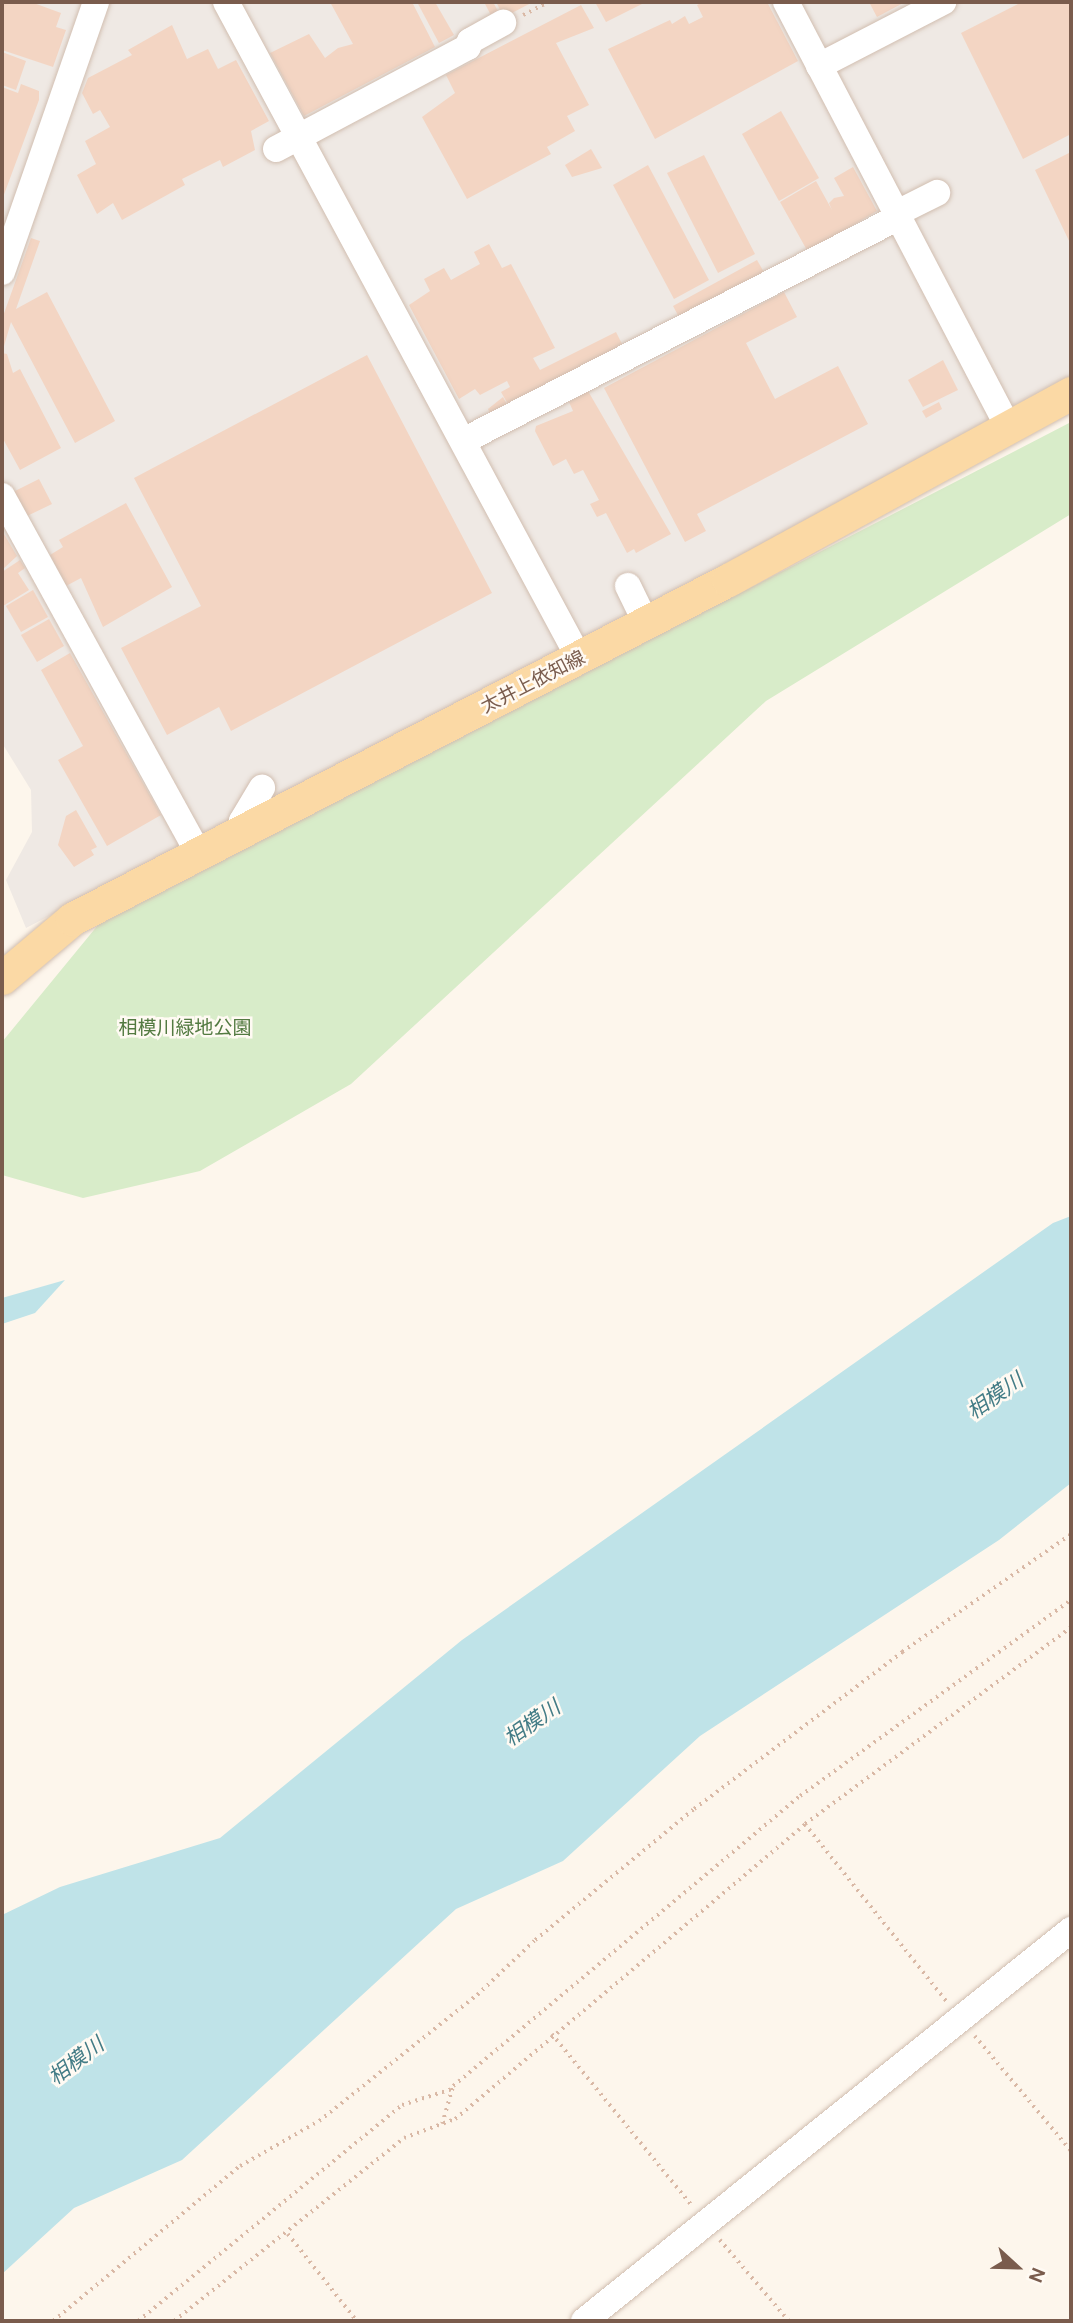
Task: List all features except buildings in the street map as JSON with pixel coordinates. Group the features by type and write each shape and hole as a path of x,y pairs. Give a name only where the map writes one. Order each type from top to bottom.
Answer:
{"main road":[{"name":"太井上依知線","path":"2,978 72,919 646,623 1071,393"}],"street":[{"path":"2,272 96,2"},
{"path":"226,2 286,143 465,440 579,658"},
{"path":"786,2 1008,427"},
{"path":"819,66 943,2"},
{"path":"286,143 468,47 470,41 503,23"},
{"path":"465,440 937,193"},
{"path":"2,496 199,855"},
{"path":"628,586 646,623"},
{"path":"243,832 242,821 262,788"},
{"path":"584,2321 1071,1930"}],"path":[{"path":"52,2321 240,2166 319,2121 456,2011 694,1809 902,1652 1071,1534"},
{"path":"138,2321 402,2105 452,2089 800,1796 1071,1600"},
{"path":"174,2321 288,2234 404,2138 456,2119 552,2034 805,1824 1071,1627"},
{"path":"805,1824 961,2020 1071,2151"},
{"path":"552,2034 789,2321"},
{"path":"442,2124 452,2089"},
{"path":"288,2234 357,2321"}],"shaded area":[{"path":"2,2 1071,2 1071,383 26,928 6,880 32,832 31,790 2,743"}],"green space":[{"name":"相模川緑地公園","path":"1071,422 1071,514 766,701 351,1084 200,1171 83,1198 2,1175 2,1042 98,925"}],"water":[{"name":"相模川","path":"1071,1216 1071,1483 999,1540 700,1736 563,1861 456,1909 182,2160 74,2208 2,2274 2,1915 60,1887 220,1838 462,1640 1053,1223"},
{"path":"65,1280 35,1313 2,1324 2,1298"}]}
